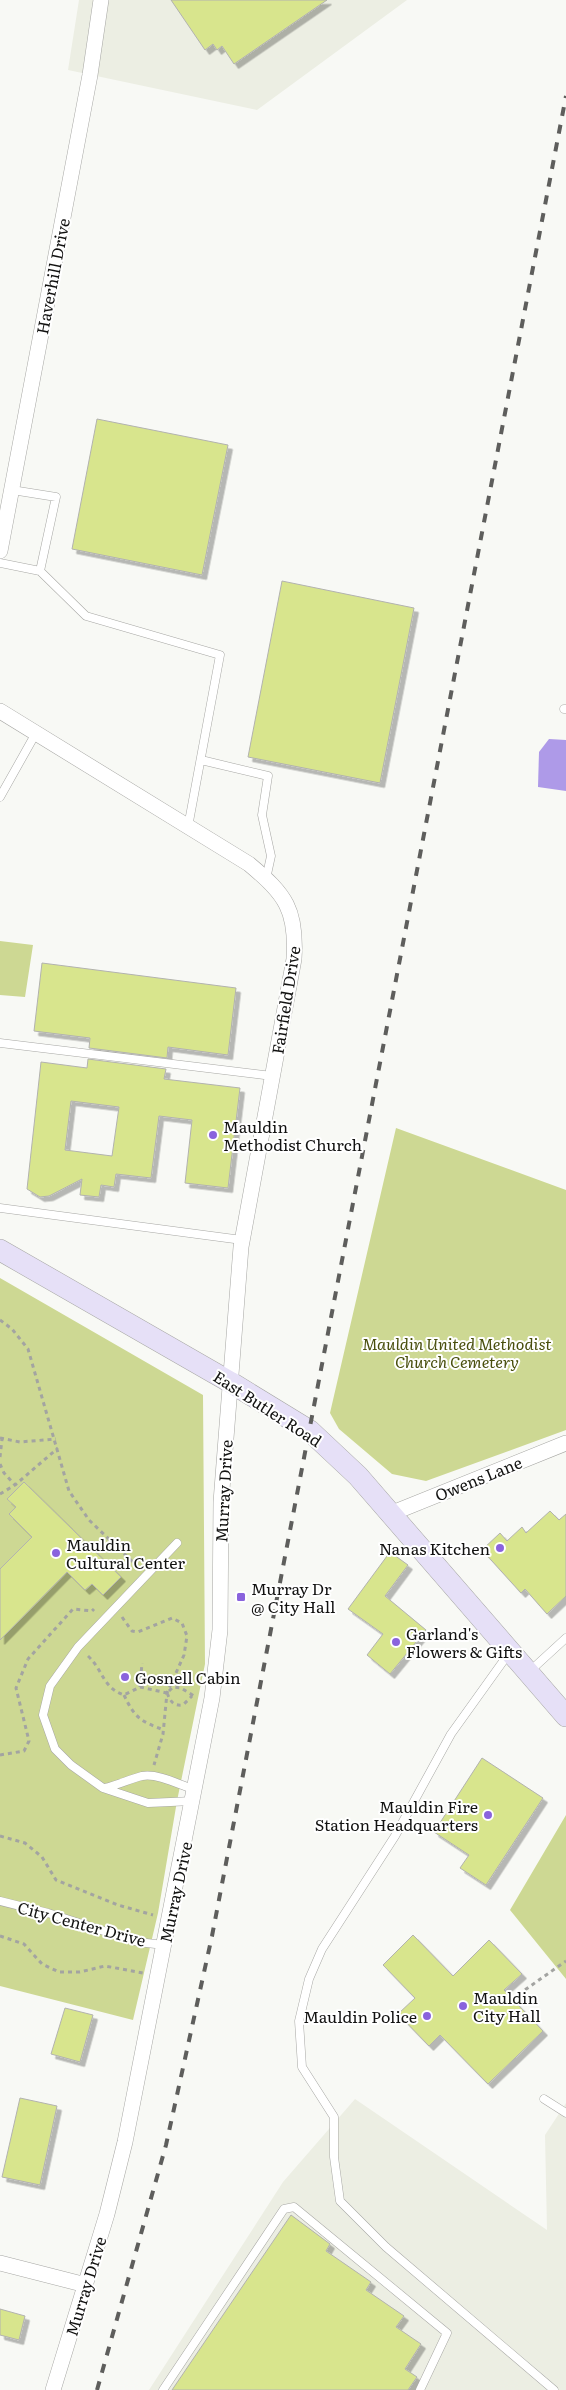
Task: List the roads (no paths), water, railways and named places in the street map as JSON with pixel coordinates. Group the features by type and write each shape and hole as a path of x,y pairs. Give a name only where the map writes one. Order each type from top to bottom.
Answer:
{"main road":[{"name":"East Butler Road","path":"0,1250 230,1382 310,1431 358,1476 566,1716"}],"street":[{"name":"Haverhill Drive","path":"0,551 88,85 101,0"},
{"name":"Fairfield Drive","path":"0,711 249,864 266,878 291,912 296,934 294,960 242,1240 230,1382"},
{"name":"Murray Drive","path":"53,2390 86,2285 125,2142 212,1698 220,1630 221,1502 230,1382"},
{"name":"Owens Lane","path":"390,1514 566,1443"},
{"path":"0,2263 86,2285"}],"lane":[{"path":"12,490 56,497 40,571"},
{"path":"0,563 40,571 86,616 220,655 188,827"},
{"path":"0,797 36,733"},
{"path":"200,760 268,776 262,815 271,856 266,878"},
{"path":"0,1043 272,1076"},
{"path":"0,1208 242,1240"},
{"path":"177,1543 116,1609 78,1646 50,1686 43,1715 55,1749 71,1765 103,1788 148,1803 194,1795"},
{"path":"528,1672 566,1638"},
{"path":"510,1652 451,1734 395,1836 322,1949 309,1979 299,2021 302,2067 334,2117 334,2157 340,2202 386,2247 554,2390"},
{"path":"103,1788 122,1785 142,1776 151,1776 194,1795"},
{"name":"City Center Drive","path":"0,1901 48,1913 138,1942 164,1945"},
{"path":"544,2099 566,2113"},
{"path":"163,2390 284,2209 294,2207 447,2333 420,2390"}],"railway":[{"path":"97,2390 166,2145 212,1936 566,96"}],"place":[{"name":"Mauldin Methodist Church","path":"213,1135"},
{"name":"Nanas Kitchen","path":"500,1548"},
{"name":"Mauldin Cultural Center","path":"56,1553"},
{"name":"Murray Dr @ City Hall","path":"241,1597"},
{"name":"Garland's Flowers & Gifts","path":"396,1642"},
{"name":"Gosnell Cabin","path":"125,1677"},
{"name":"Mauldin Fire Station Headquarters","path":"488,1815"},
{"name":"Mauldin City Hall","path":"463,2006"},
{"name":"Mauldin Police","path":"427,2016"}],"park label":[{"name":"Mauldin United Methodist Church Cemetery","path":"457,1352"}]}
